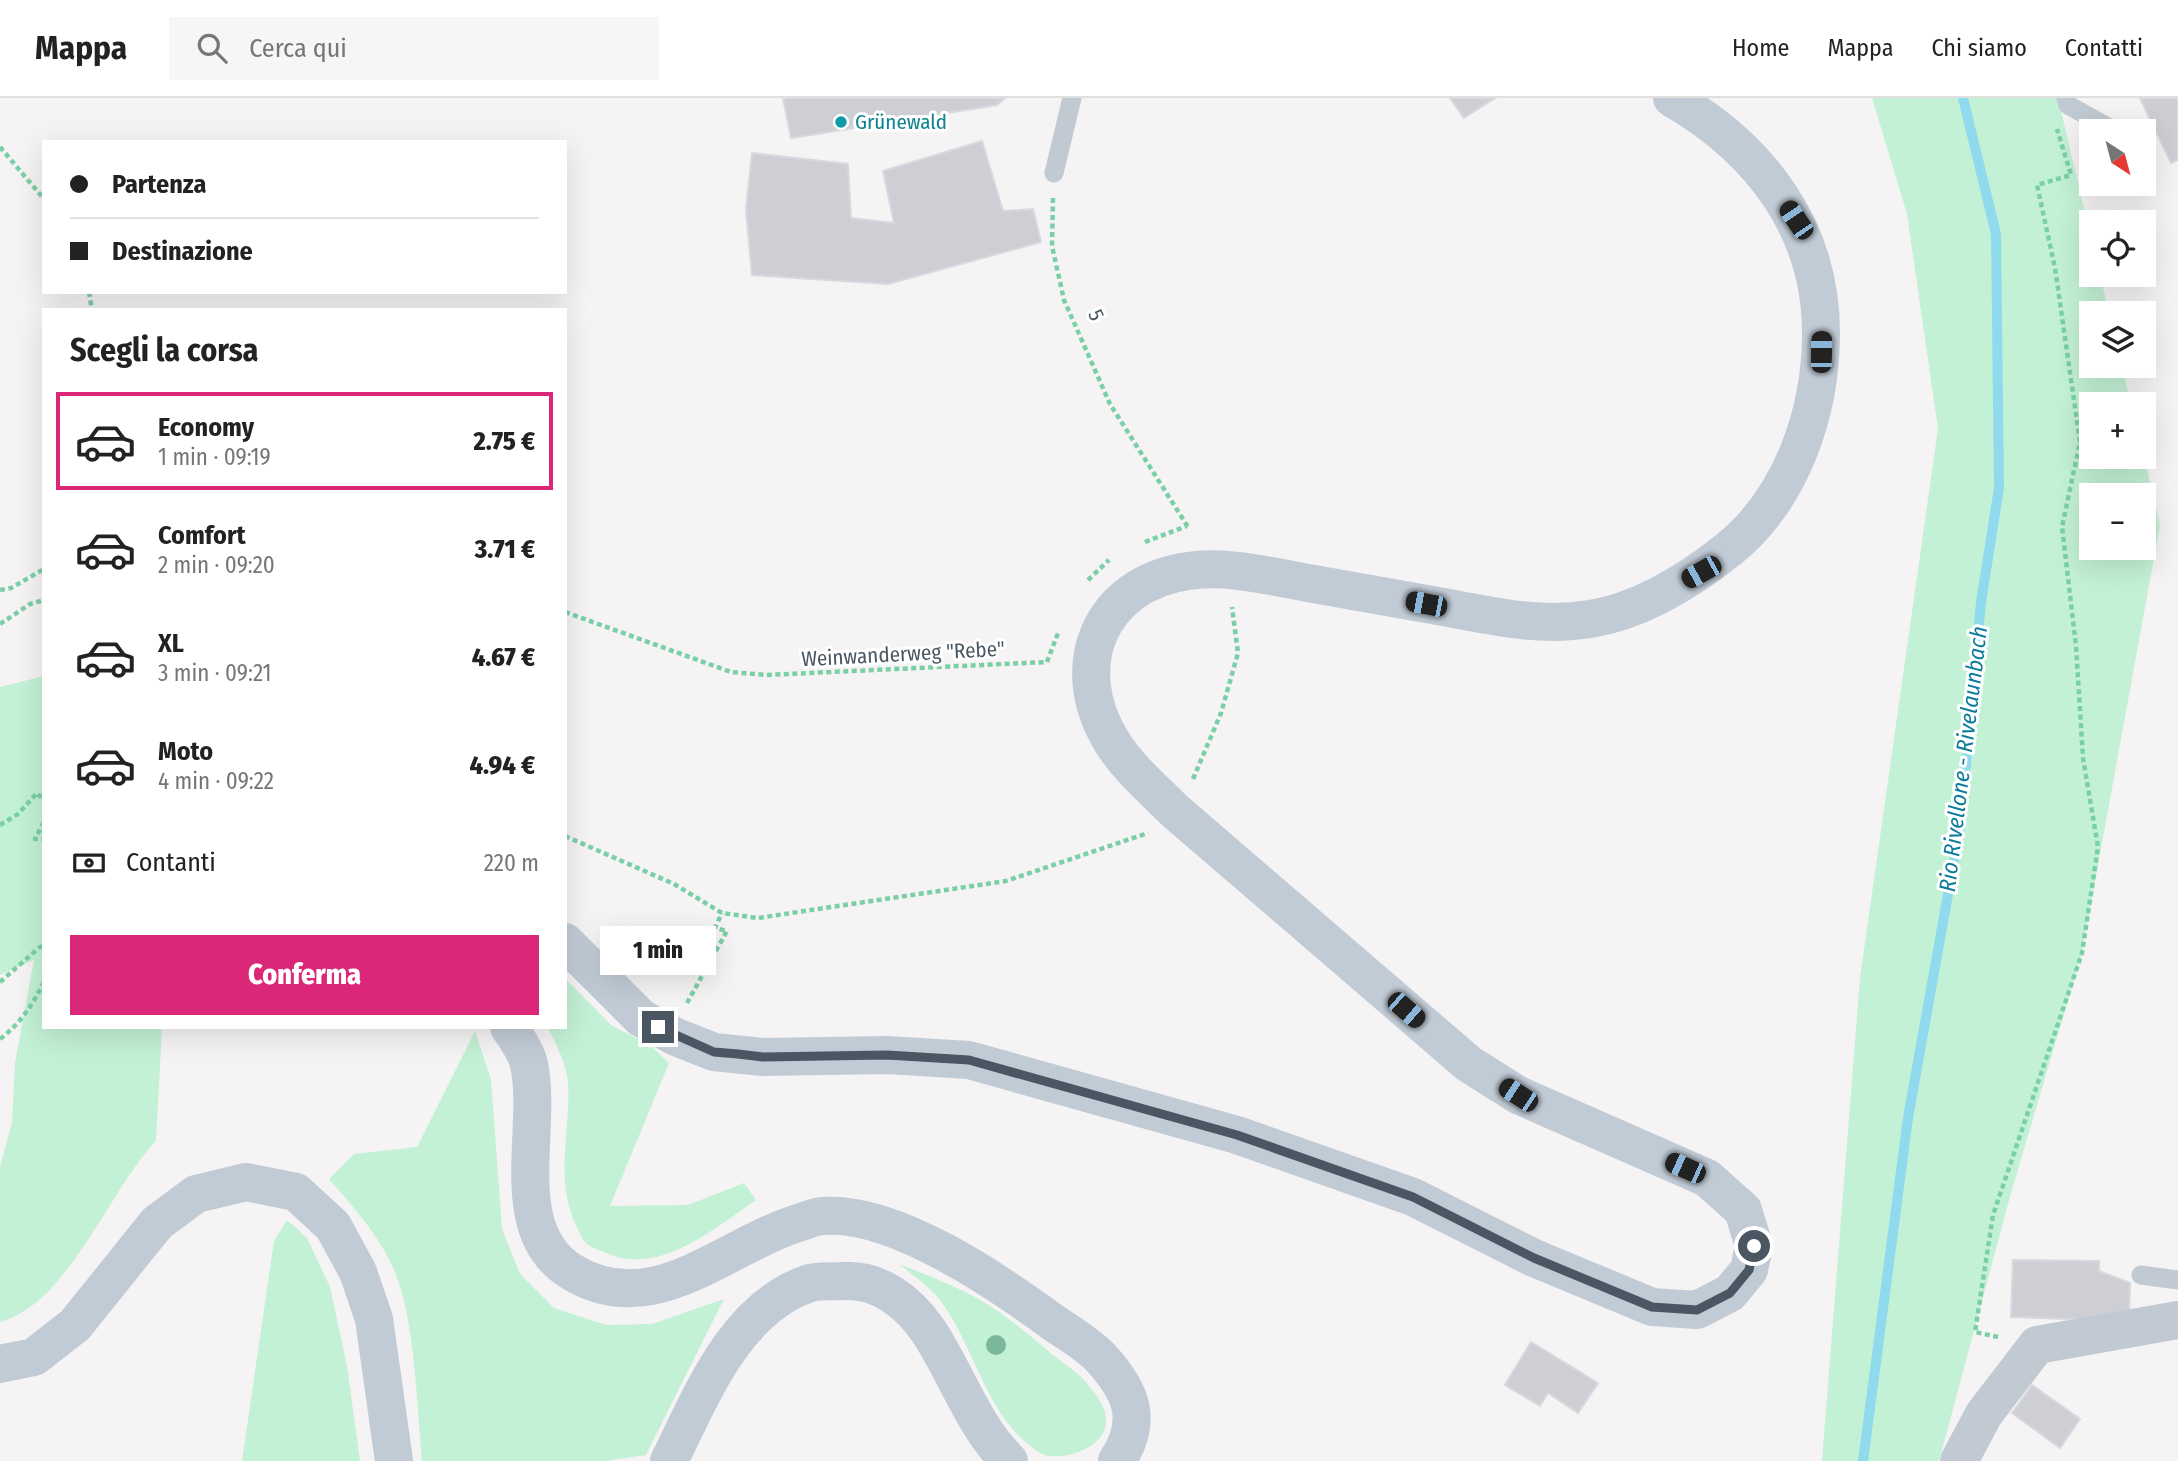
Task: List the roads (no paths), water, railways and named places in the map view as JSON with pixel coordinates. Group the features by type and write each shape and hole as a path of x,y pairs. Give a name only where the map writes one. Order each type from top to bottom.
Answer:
{"main road":[{"path":"567,944 641,1018 676,1037 714,1052 763,1057 887,1055 969,1060 1237,1135 1401,1193 1534,1258 1652,1307 1697,1310 1730,1293 1749,1270 1754,1246 1743,1210 1707,1178 1518,1095 1469,1064 1175,811 1138,774 1112,742 1092,699 1090,657 1108,615 1142,585 1187,571 1241,571 1532,623 1592,619 1648,601 1701,572 1746,535 1784,482 1808,430 1821,372 1821,314 1813,266 1796,220 1742,148 1706,118 1672,98"},
{"path":"510,1029 529,1062 534,1107 530,1203 542,1243 569,1271 602,1286 640,1289 675,1280 775,1230 822,1216 864,1218 924,1241 1019,1298 1096,1353 1121,1381 1132,1413 1129,1443 1117,1461"},
{"path":"0,1364 34,1357 75,1325 156,1223 196,1194 246,1182 296,1192 333,1226 358,1272 374,1319 394,1461"},
{"path":"669,1461 705,1390 736,1340 770,1302 809,1283 855,1280 893,1293 927,1328 973,1410 1000,1452 1009,1461"}],"street":[{"path":"1959,1461 1984,1415 2037,1345 2178,1320"}],"lane":[{"path":"1054,173 1072,98"},
{"path":"2066,98 2068,105 2093,119"},
{"path":"2141,1275 2178,1280"}],"waterway":[{"name":"Rio Rivellone - Rivelaunbach","path":"1863,1461 1908,1118 1960,827 1981,602 1999,488 1996,234 1963,98"}],"place":[{"name":"Grünewald","path":"841,122"}]}
